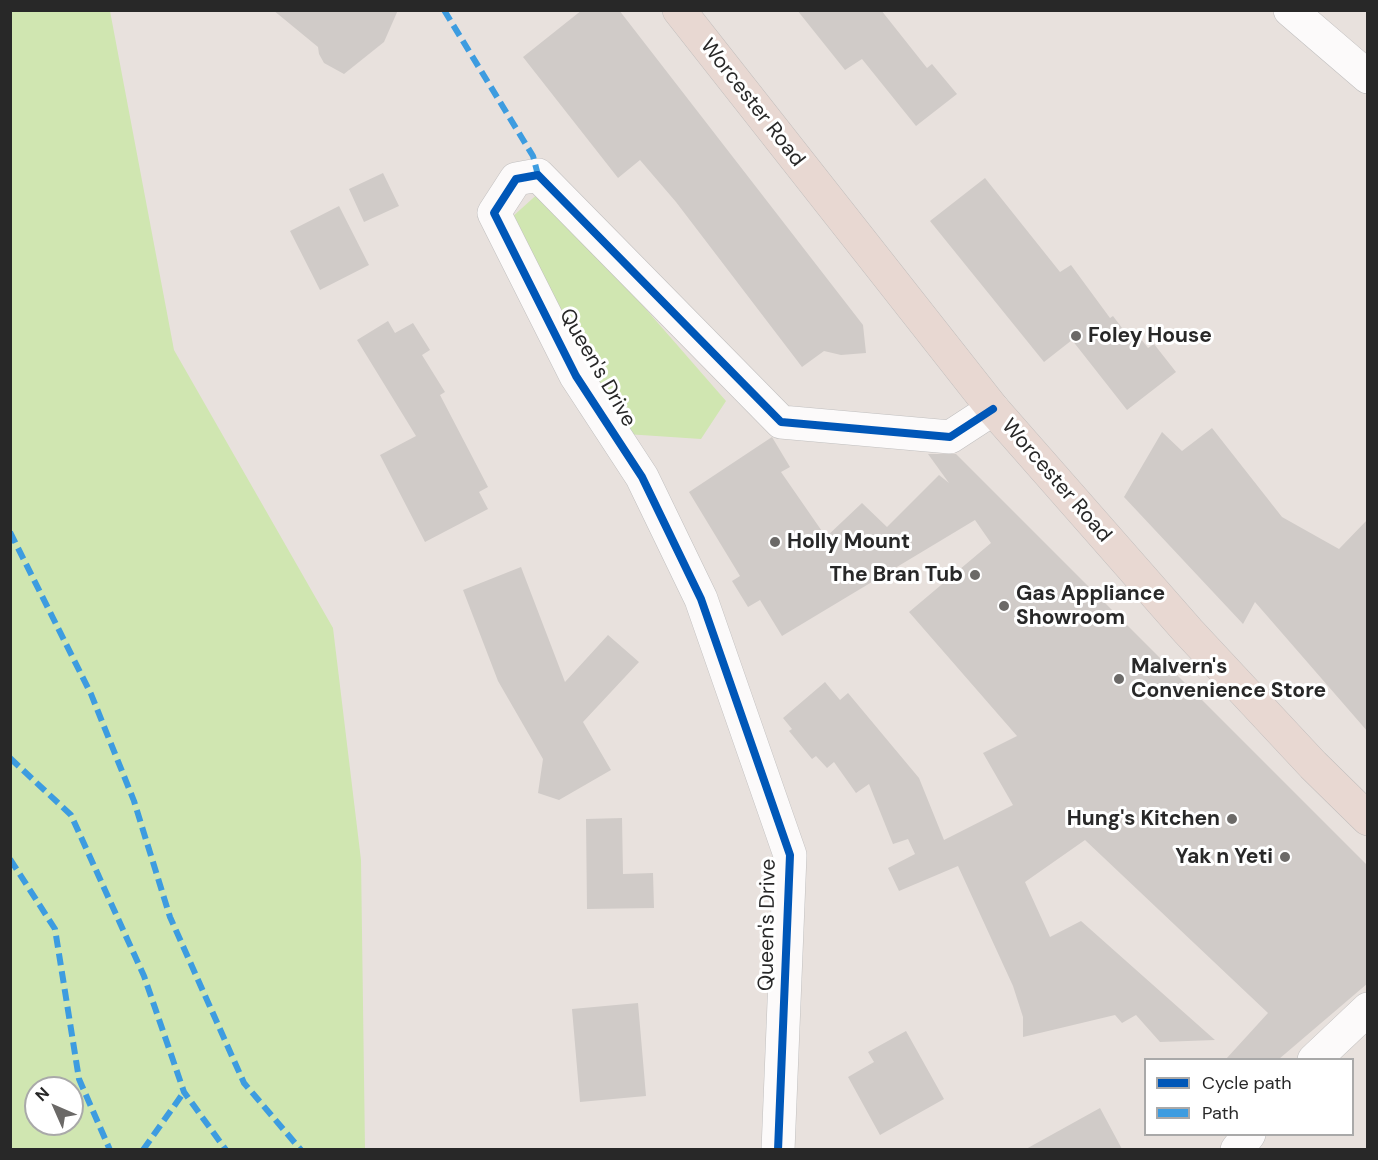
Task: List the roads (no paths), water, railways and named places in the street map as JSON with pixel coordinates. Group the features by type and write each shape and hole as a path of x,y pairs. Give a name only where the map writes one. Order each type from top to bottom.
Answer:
{"highway":[{"name":"Worcester Road","path":"679,10 993,409 1188,631 1305,757 1368,819"}],"street":[{"path":"1290,10 1368,77"},
{"name":"Queen's Drive","path":"778,1149 790,855 701,599 642,477 576,376 494,213 516,179 538,175 781,422 950,437 993,409"},
{"path":"1315,1058 1368,1009"},
{"path":"1237,1149 1247,1136"}],"place":[{"name":"Foley House","path":"1076,336"},
{"name":"Holly Mount","path":"775,542"},
{"name":"The Bran Tub","path":"975,575"},
{"name":"Gas Appliance Showroom","path":"1004,606"},
{"name":"Malvern's Convenience Store","path":"1119,679"},
{"name":"Hung's Kitchen","path":"1232,819"},
{"name":"Yak n Yeti","path":"1285,857"}]}
